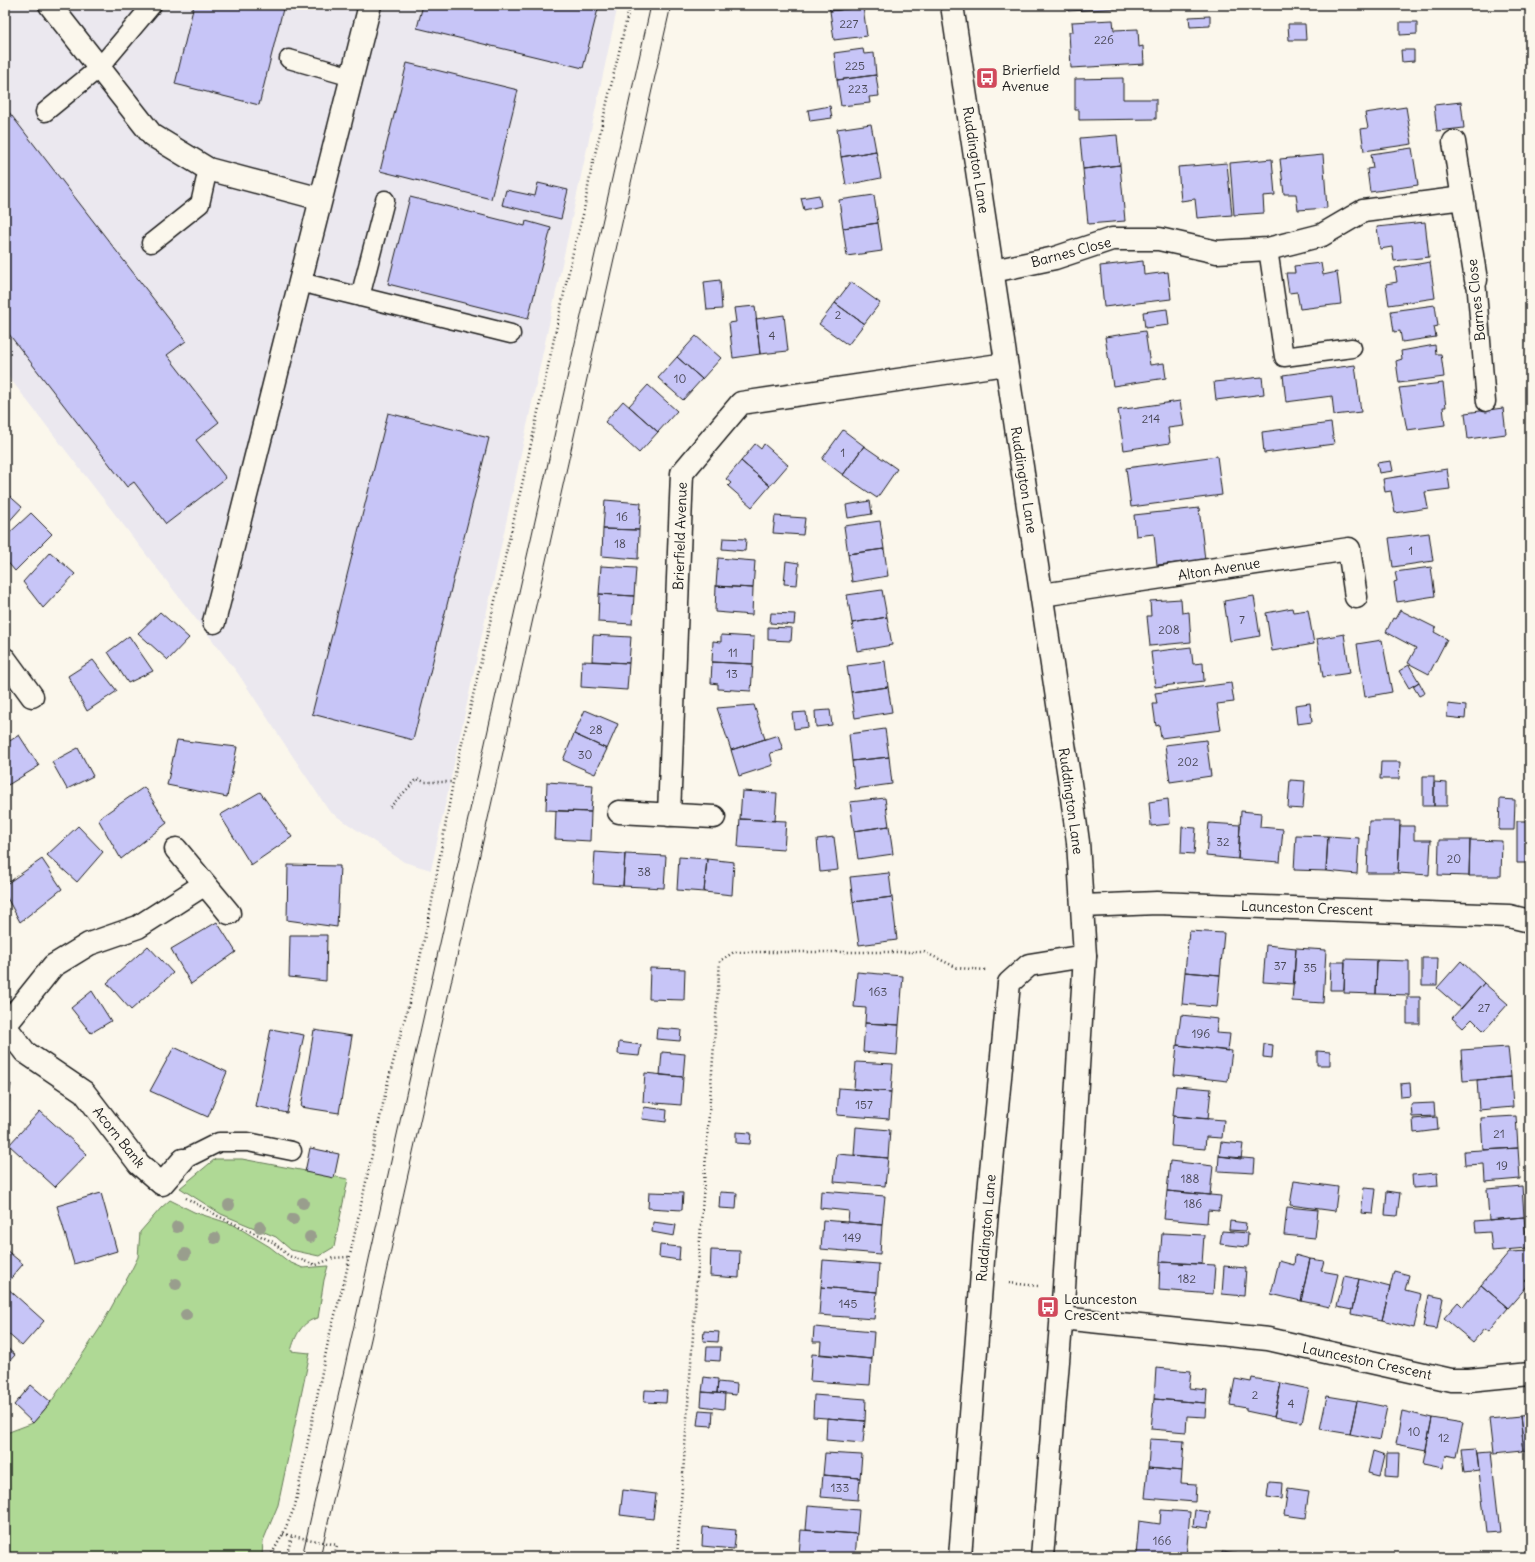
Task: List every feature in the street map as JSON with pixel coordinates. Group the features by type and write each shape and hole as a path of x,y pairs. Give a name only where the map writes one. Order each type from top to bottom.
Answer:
{"street":[{"path":"50,5 152,135 208,169 321,199"},
{"path":"214,622 370,5"},
{"name":"Ruddington Lane","path":"952,5 1078,842 1083,906 1085,956 1064,1288 1042,1557"},
{"name":"Barnes Close","path":"1454,142 1476,280"},
{"name":"Barnes Close","path":"993,271 1055,258 1112,239 1159,239 1217,252 1268,249 1322,235 1363,212 1463,198"},
{"name":"Brierfield Avenue","path":"669,815 682,473 741,403 1006,364"},
{"name":"Alton Avenue","path":"1042,595 1349,549 1356,597"},
{"path":"5,659 32,696"},
{"path":"619,812 714,817"},
{"path":"176,849 229,913"},
{"name":"Acorn Bank","path":"162,1184 139,1164 84,1092 25,1052 5,1026 53,966 89,944 138,927 205,884"},
{"name":"Launceston Crescent","path":"1083,906 1157,903 1509,916 1530,921"},
{"path":"1009,983 1029,965 1085,956"},
{"name":"Ruddington Lane","path":"960,1557 982,1281 1009,983"},
{"path":"162,1184 183,1160"},
{"name":"Launceston Crescent","path":"1061,1318 1268,1339 1451,1380 1469,1380 1530,1374"}],"lane":[{"path":"45,112 99,68 152,5"},
{"path":"289,59 352,77"},
{"path":"151,243 200,204 208,169"},
{"path":"360,297 385,200"},
{"path":"1268,249 1284,357 1352,348"},
{"name":"Barnes Close","path":"1476,280 1486,402"},
{"path":"300,282 511,334"},
{"path":"183,1160 219,1142 248,1142 292,1151"}],"path":[{"path":"270,1557 283,1534 295,1506 328,1345 388,1081 414,981 431,907 453,782 526,467 573,252 583,214 591,171 630,5"},
{"path":"390,807 417,779 425,782 453,782"},
{"path":"677,1557 720,961 734,952 924,952 958,968 996,971 1009,983"},
{"path":"162,1184 218,1216 273,1242 288,1256 316,1265 333,1258 349,1257"},
{"path":"982,1281 1064,1288"},
{"path":"283,1534 337,1545 334,1557"},
{"path":"286,1557 292,1536"}],"shaded area":[{"path":"5,5 618,5 431,870 404,862 329,811 237,672 5,372"}],"green space":[{"path":"215,1159 242,1159 348,1179 334,1247 319,1256 291,1250 276,1237 221,1214 180,1188"},
{"path":"170,1200 194,1212 234,1225 270,1247 289,1262 303,1268 328,1266 324,1280 318,1318 303,1326 297,1335 291,1351 310,1353 278,1505 263,1541 262,1557 5,1557 5,1436 9,1432 33,1423 51,1402 100,1328 129,1275 138,1257 140,1232"}],"building":[{"path":"194,5 284,5 259,105 175,84"},
{"path":"423,5 599,5 583,68 417,28"},
{"path":"829,5 863,5 863,7 830,11"},
{"path":"1068,5 1127,5 1127,8 1068,11"},
{"path":"863,7 867,36 834,40 830,11"},
{"path":"1210,16 1210,26 1190,27 1189,17"},
{"path":"1113,20 1114,30 1138,29 1139,47 1143,46 1144,64 1071,68 1069,32 1073,32 1072,22"},
{"path":"1400,22 1417,22 1417,34 1400,35"},
{"path":"1288,24 1305,24 1306,40 1289,40"},
{"path":"863,49 864,54 874,53 876,75 837,80 834,53"},
{"path":"1401,50 1414,50 1414,61 1402,62"},
{"path":"407,63 518,90 491,199 380,171"},
{"path":"876,75 879,96 869,97 870,103 841,106 837,80"},
{"path":"1123,78 1123,99 1156,99 1156,119 1079,120 1079,110 1075,110 1075,79"},
{"path":"1461,102 1464,128 1437,131 1434,105"},
{"path":"830,106 832,118 810,121 808,110"},
{"path":"5,107 186,341 167,355 219,422 196,440 226,478 166,524 134,482 127,487 5,329"},
{"path":"1406,107 1412,144 1364,151 1361,129 1368,128 1365,113"},
{"path":"871,124 876,151 841,157 837,129"},
{"path":"1117,135 1120,165 1083,169 1080,138"},
{"path":"1412,148 1418,185 1370,192 1367,169 1373,168 1371,154"},
{"path":"876,151 881,178 846,185 841,157"},
{"path":"1323,155 1327,208 1298,210 1296,194 1284,194 1280,159"},
{"path":"1272,159 1275,195 1263,196 1264,213 1234,215 1230,163"},
{"path":"1227,163 1232,215 1197,218 1195,199 1181,201 1178,167"},
{"path":"1120,165 1125,221 1088,224 1083,169"},
{"path":"538,183 568,190 561,219 502,205 506,190 535,196"},
{"path":"819,195 821,206 804,210 801,198"},
{"path":"874,195 878,223 843,228 839,200"},
{"path":"410,197 525,226 526,221 551,228 528,319 388,284"},
{"path":"1425,222 1429,257 1394,261 1392,247 1380,249 1377,227"},
{"path":"878,223 882,251 847,256 843,228"},
{"path":"1143,261 1144,275 1168,272 1171,299 1104,307 1100,266"},
{"path":"1430,262 1435,298 1389,305 1386,284 1397,282 1395,268"},
{"path":"1321,263 1323,275 1337,272 1341,304 1300,309 1297,292 1289,293 1286,273 1295,273 1294,266"},
{"path":"720,280 722,309 707,310 704,282"},
{"path":"851,282 880,303 864,324 835,303"},
{"path":"835,303 864,324 848,345 819,324"},
{"path":"1435,305 1438,326 1434,327 1436,337 1402,342 1400,331 1394,332 1391,311"},
{"path":"755,306 760,354 733,358 729,323 736,322 734,308"},
{"path":"1167,309 1169,325 1145,328 1143,312"},
{"path":"784,315 788,351 760,354 756,319"},
{"path":"1145,331 1150,365 1164,363 1166,378 1113,386 1105,337"},
{"path":"696,336 721,358 702,379 677,357"},
{"path":"1435,345 1436,354 1441,354 1444,377 1399,383 1396,361 1402,359 1401,351"},
{"path":"677,357 702,379 683,400 658,378"},
{"path":"1355,365 1361,412 1334,415 1332,396 1286,402 1283,375"},
{"path":"1262,377 1264,394 1216,400 1214,382"},
{"path":"1443,383 1446,407 1443,407 1445,425 1407,430 1399,388"},
{"path":"648,385 677,411 658,432 629,406"},
{"path":"623,401 658,432 639,453 605,422"},
{"path":"1180,401 1184,426 1168,428 1170,443 1124,450 1118,410"},
{"path":"1503,408 1506,434 1468,439 1465,413"},
{"path":"388,413 489,438 413,740 312,714"},
{"path":"1331,423 1334,444 1264,453 1262,432"},
{"path":"843,430 864,446 843,475 822,459"},
{"path":"755,444 761,449 764,444 788,465 770,486 741,461"},
{"path":"864,446 897,469 877,498 843,475"},
{"path":"1217,456 1222,495 1131,507 1126,468"},
{"path":"741,461 770,486 752,507 728,486 731,483 726,479"},
{"path":"1391,461 1393,471 1379,473 1377,463"},
{"path":"1447,469 1450,489 1425,492 1428,508 1395,513 1391,491 1385,492 1383,479"},
{"path":"5,492 22,507 5,526"},
{"path":"605,500 641,503 639,530 603,529"},
{"path":"870,501 872,514 848,518 846,505"},
{"path":"1199,508 1205,560 1157,565 1154,534 1136,536 1134,515"},
{"path":"31,513 52,534 15,571 5,559 5,537"},
{"path":"775,516 805,518 803,535 773,533"},
{"path":"880,521 884,549 848,554 844,526"},
{"path":"603,529 639,530 638,559 602,556"},
{"path":"1429,533 1433,561 1393,567 1389,538"},
{"path":"723,538 746,539 745,551 722,549"},
{"path":"884,549 888,576 852,582 848,554"},
{"path":"50,552 75,574 43,608 23,582"},
{"path":"718,558 755,561 753,588 716,586"},
{"path":"786,561 799,563 797,585 784,584"},
{"path":"601,566 636,568 634,596 599,594"},
{"path":"1431,567 1435,596 1397,602 1394,582 1397,581 1395,572"},
{"path":"716,586 753,588 752,615 715,612"},
{"path":"882,590 887,617 852,623 847,595"},
{"path":"599,594 634,596 632,624 598,622"},
{"path":"1254,596 1260,636 1230,641 1224,601"},
{"path":"1181,599 1182,613 1189,612 1191,642 1150,646 1147,616 1151,616 1150,601"},
{"path":"1292,608 1293,612 1308,610 1314,644 1272,651 1266,613"},
{"path":"1400,610 1436,628 1434,632 1447,639 1429,674 1408,663 1416,648 1386,632 1393,618 1395,619"},
{"path":"160,612 189,638 168,660 138,633"},
{"path":"771,613 795,614 794,625 770,623"},
{"path":"887,617 892,645 857,651 852,623"},
{"path":"768,627 792,628 791,641 768,640"},
{"path":"1344,634 1350,673 1323,677 1317,639"},
{"path":"593,635 631,637 629,663 592,661"},
{"path":"721,635 754,637 753,664 712,662 713,641 721,642"},
{"path":"129,636 153,671 128,683 108,652"},
{"path":"1382,640 1392,692 1365,697 1357,644"},
{"path":"1191,647 1193,664 1203,663 1204,681 1155,687 1151,652"},
{"path":"93,660 117,691 87,711 68,676"},
{"path":"582,661 629,663 627,690 581,687"},
{"path":"885,661 888,687 851,692 847,666"},
{"path":"712,662 753,664 751,691 718,689 718,684 711,683"},
{"path":"1409,665 1419,682 1409,688 1399,671"},
{"path":"1419,682 1425,693 1419,696 1413,686"},
{"path":"1231,683 1234,702 1217,704 1221,730 1161,738 1159,725 1156,726 1153,704 1157,704 1155,693"},
{"path":"888,687 892,712 855,718 851,692"},
{"path":"1310,703 1312,722 1297,724 1295,705"},
{"path":"1448,704 1466,706 1465,719 1447,717"},
{"path":"754,705 765,739 731,750 717,708"},
{"path":"585,710 618,724 607,749 574,734"},
{"path":"830,710 832,725 816,727 815,711"},
{"path":"806,712 808,727 794,729 792,713"},
{"path":"885,729 889,757 852,761 849,734"},
{"path":"574,734 607,749 595,774 563,760"},
{"path":"19,735 39,766 8,785 5,780 5,744"},
{"path":"778,735 783,750 770,753 773,765 739,776 731,750"},
{"path":"177,740 237,747 227,797 167,785"},
{"path":"1206,740 1211,776 1170,782 1165,745"},
{"path":"78,748 93,776 67,789 52,762"},
{"path":"889,757 892,784 855,789 852,761"},
{"path":"1381,762 1400,762 1399,779 1380,779"},
{"path":"1423,776 1434,776 1434,806 1423,806"},
{"path":"1290,780 1305,781 1303,809 1288,808"},
{"path":"547,782 593,785 591,812 546,810"},
{"path":"1434,782 1447,783 1447,806 1434,806"},
{"path":"144,787 167,823 121,859 98,819"},
{"path":"742,791 777,793 775,821 740,819"},
{"path":"260,792 292,837 251,865 220,815"},
{"path":"885,798 889,826 854,831 850,802"},
{"path":"1168,799 1170,824 1151,826 1149,802"},
{"path":"1500,799 1515,800 1514,830 1499,830"},
{"path":"556,811 591,812 590,841 555,839"},
{"path":"1241,811 1261,813 1260,827 1283,829 1280,862 1238,859"},
{"path":"740,819 786,821 784,850 738,847"},
{"path":"1369,821 1400,821 1398,873 1367,873"},
{"path":"1517,821 1530,821 1530,863 1517,863"},
{"path":"1209,823 1240,825 1238,859 1206,856"},
{"path":"78,826 103,852 77,882 47,855"},
{"path":"889,826 893,854 858,859 854,831"},
{"path":"1400,826 1414,826 1414,840 1431,840 1429,875 1398,873"},
{"path":"1182,827 1196,828 1194,854 1181,853"},
{"path":"1296,835 1328,836 1326,871 1294,870"},
{"path":"1328,836 1359,838 1357,874 1326,871"},
{"path":"834,837 838,870 820,872 817,839"},
{"path":"1439,840 1470,840 1469,876 1438,875"},
{"path":"1470,840 1502,841 1501,876 1469,876"},
{"path":"595,852 625,854 623,886 593,884"},
{"path":"625,854 666,856 664,888 623,886"},
{"path":"679,857 707,859 704,892 677,890"},
{"path":"42,859 62,889 20,922 5,894 5,885"},
{"path":"707,859 734,862 732,895 704,892"},
{"path":"288,865 340,866 337,927 287,920"},
{"path":"889,873 892,897 853,902 850,877"},
{"path":"892,897 897,940 859,945 853,902"},
{"path":"217,922 236,952 191,984 171,949"},
{"path":"1189,931 1224,933 1220,975 1185,972"},
{"path":"290,935 327,935 326,981 289,977"},
{"path":"1266,945 1296,948 1294,984 1263,982"},
{"path":"148,946 173,973 131,1010 107,983"},
{"path":"1296,948 1326,950 1323,1003 1292,1001"},
{"path":"1422,958 1438,958 1437,985 1422,985"},
{"path":"1345,959 1377,960 1376,994 1344,993"},
{"path":"1377,960 1409,961 1409,995 1376,994"},
{"path":"1461,961 1484,983 1461,1009 1437,988"},
{"path":"1331,962 1345,962 1344,990 1330,990"},
{"path":"650,968 685,969 684,1000 649,999"},
{"path":"857,972 903,976 899,1025 865,1023 866,1008 854,1007"},
{"path":"1185,972 1220,975 1217,1007 1182,1004"},
{"path":"1484,983 1508,1004 1484,1031 1472,1019 1463,1028 1452,1018"},
{"path":"92,991 111,1021 91,1033 71,1008"},
{"path":"1407,997 1420,997 1420,1024 1407,1024"},
{"path":"1181,1015 1218,1019 1216,1033 1230,1034 1228,1051 1177,1045"},
{"path":"865,1023 899,1025 897,1055 863,1052"},
{"path":"657,1028 681,1030 680,1041 656,1039"},
{"path":"271,1029 304,1035 287,1113 255,1106"},
{"path":"314,1030 352,1036 339,1113 301,1107"},
{"path":"619,1042 641,1045 639,1056 618,1054"},
{"path":"1264,1044 1273,1045 1272,1058 1263,1057"},
{"path":"1177,1045 1232,1051 1228,1081 1174,1075"},
{"path":"174,1047 227,1072 208,1117 150,1091"},
{"path":"1508,1047 1511,1077 1463,1081 1461,1050"},
{"path":"1317,1051 1330,1052 1330,1065 1317,1065"},
{"path":"662,1052 685,1054 683,1077 660,1075"},
{"path":"856,1062 893,1064 891,1092 854,1089"},
{"path":"645,1073 683,1077 681,1105 643,1102"},
{"path":"1511,1077 1513,1107 1479,1110 1477,1080"},
{"path":"5,1083 11,1084 5,1130"},
{"path":"1410,1083 1411,1096 1401,1097 1400,1084"},
{"path":"1176,1086 1211,1089 1208,1119 1173,1116"},
{"path":"839,1088 891,1092 889,1119 837,1115"},
{"path":"1434,1103 1435,1116 1412,1117 1411,1104"},
{"path":"644,1107 667,1110 666,1122 642,1119"},
{"path":"40,1111 87,1154 55,1187 9,1145"},
{"path":"1173,1116 1224,1120 1222,1138 1206,1137 1205,1149 1171,1146"},
{"path":"1516,1116 1518,1148 1483,1150 1481,1118"},
{"path":"1437,1117 1438,1130 1414,1133 1413,1119"},
{"path":"856,1127 890,1130 888,1158 854,1155"},
{"path":"736,1132 751,1133 750,1144 736,1143"},
{"path":"1221,1142 1243,1144 1241,1159 1219,1156"},
{"path":"310,1148 339,1154 334,1178 305,1172"},
{"path":"1518,1148 1520,1179 1485,1182 1484,1164 1465,1165 1464,1151"},
{"path":"837,1154 888,1158 885,1186 834,1182"},
{"path":"1219,1156 1255,1159 1254,1173 1218,1171"},
{"path":"1170,1161 1213,1166 1210,1195 1167,1191"},
{"path":"1437,1173 1438,1186 1413,1188 1412,1175"},
{"path":"1294,1181 1338,1187 1335,1211 1290,1205"},
{"path":"1522,1186 1524,1217 1489,1220 1487,1189"},
{"path":"1364,1188 1376,1189 1373,1214 1361,1213"},
{"path":"821,1191 885,1196 882,1225 848,1222 849,1211 820,1208"},
{"path":"1167,1191 1221,1196 1219,1211 1208,1210 1207,1223 1164,1219"},
{"path":"1387,1191 1400,1193 1397,1216 1385,1215"},
{"path":"649,1192 683,1193 682,1210 648,1208"},
{"path":"720,1192 737,1193 736,1209 719,1208"},
{"path":"101,1193 117,1251 74,1264 57,1206"},
{"path":"1287,1207 1318,1210 1315,1238 1284,1235"},
{"path":"1524,1217 1527,1248 1492,1251 1490,1232 1476,1233 1475,1221"},
{"path":"823,1220 882,1225 880,1254 821,1249"},
{"path":"1230,1221 1246,1223 1245,1231 1229,1230"},
{"path":"653,1222 676,1225 674,1236 652,1232"},
{"path":"1222,1231 1248,1233 1247,1247 1220,1244"},
{"path":"1162,1233 1204,1235 1202,1264 1160,1262"},
{"path":"660,1245 680,1247 679,1260 659,1257"},
{"path":"5,1249 23,1264 7,1283 5,1281"},
{"path":"711,1250 740,1251 739,1278 710,1276"},
{"path":"1530,1251 1530,1276 1525,1281 1529,1284 1508,1308 1481,1285 1509,1252"},
{"path":"1295,1255 1310,1259 1301,1301 1271,1294 1279,1261 1294,1265"},
{"path":"1310,1259 1324,1261 1321,1271 1338,1274 1330,1307 1301,1301"},
{"path":"823,1260 879,1264 877,1292 821,1287"},
{"path":"1160,1262 1215,1265 1213,1294 1159,1290"},
{"path":"1224,1266 1246,1268 1244,1296 1222,1294"},
{"path":"1394,1271 1409,1275 1405,1290 1421,1294 1414,1328 1382,1320"},
{"path":"1344,1276 1359,1279 1352,1310 1337,1307"},
{"path":"1359,1279 1390,1287 1382,1320 1351,1314"},
{"path":"1481,1285 1508,1308 1488,1332 1484,1329 1473,1342 1444,1318 1458,1302 1463,1307"},
{"path":"5,1286 44,1321 22,1346 5,1331"},
{"path":"821,1287 877,1292 874,1319 819,1315"},
{"path":"1429,1295 1443,1298 1437,1329 1423,1327"},
{"path":"814,1327 874,1332 872,1359 820,1354 821,1342 813,1342"},
{"path":"704,1331 719,1332 718,1342 703,1341"},
{"path":"5,1346 15,1355 5,1366"},
{"path":"707,1347 721,1347 720,1361 706,1360"},
{"path":"812,1354 872,1359 870,1385 810,1381"},
{"path":"1156,1368 1191,1371 1189,1388 1207,1390 1206,1403 1154,1399"},
{"path":"704,1377 718,1379 717,1393 702,1392"},
{"path":"1252,1378 1281,1383 1274,1417 1246,1411 1246,1408 1230,1405 1235,1379 1251,1382"},
{"path":"718,1382 737,1384 736,1395 717,1393"},
{"path":"1281,1383 1309,1389 1302,1422 1274,1417"},
{"path":"31,1385 51,1402 33,1423 14,1405"},
{"path":"645,1390 667,1391 666,1403 644,1402"},
{"path":"702,1392 725,1394 724,1409 701,1406"},
{"path":"814,1395 866,1399 865,1421 813,1417"},
{"path":"1327,1396 1357,1401 1350,1434 1320,1429"},
{"path":"1154,1399 1206,1403 1205,1417 1187,1416 1186,1432 1151,1429"},
{"path":"1357,1401 1387,1407 1380,1440 1350,1434"},
{"path":"699,1410 713,1411 712,1426 697,1425"},
{"path":"1402,1411 1432,1418 1426,1450 1396,1444"},
{"path":"1530,1415 1530,1451 1524,1451 1520,1416"},
{"path":"1520,1416 1524,1451 1493,1454 1489,1419"},
{"path":"827,1418 865,1421 863,1443 826,1440"},
{"path":"1432,1418 1463,1423 1456,1457 1446,1455 1443,1468 1423,1464"},
{"path":"1150,1439 1184,1441 1182,1471 1148,1468"},
{"path":"1476,1448 1479,1471 1464,1473 1461,1449"},
{"path":"1373,1451 1385,1455 1380,1476 1368,1473"},
{"path":"1491,1452 1500,1532 1486,1533 1477,1453"},
{"path":"825,1453 862,1455 860,1478 823,1475"},
{"path":"1387,1453 1399,1453 1398,1477 1386,1476"},
{"path":"1148,1468 1182,1471 1181,1483 1196,1484 1195,1502 1145,1498"},
{"path":"823,1475 860,1478 858,1500 821,1497"},
{"path":"1269,1482 1283,1483 1282,1499 1267,1497"},
{"path":"1288,1488 1309,1491 1305,1518 1284,1515"},
{"path":"623,1490 656,1494 653,1519 620,1515"},
{"path":"808,1506 859,1510 857,1534 806,1530"},
{"path":"1161,1510 1190,1512 1186,1557 1136,1556 1139,1521 1160,1524"},
{"path":"1195,1510 1210,1512 1208,1528 1193,1526"},
{"path":"703,1527 736,1530 734,1549 702,1546"},
{"path":"801,1530 857,1534 855,1557 799,1554"},
{"path":"1222,1552 1237,1554 1237,1557 1222,1557"}],"tram line":[{"path":"302,1557 651,5"},
{"path":"320,1557 371,1339 671,5"}],"place":[{"name":"Brierfield Avenue","path":"987,78"},
{"name":"Launceston Crescent","path":"1048,1307"}]}
